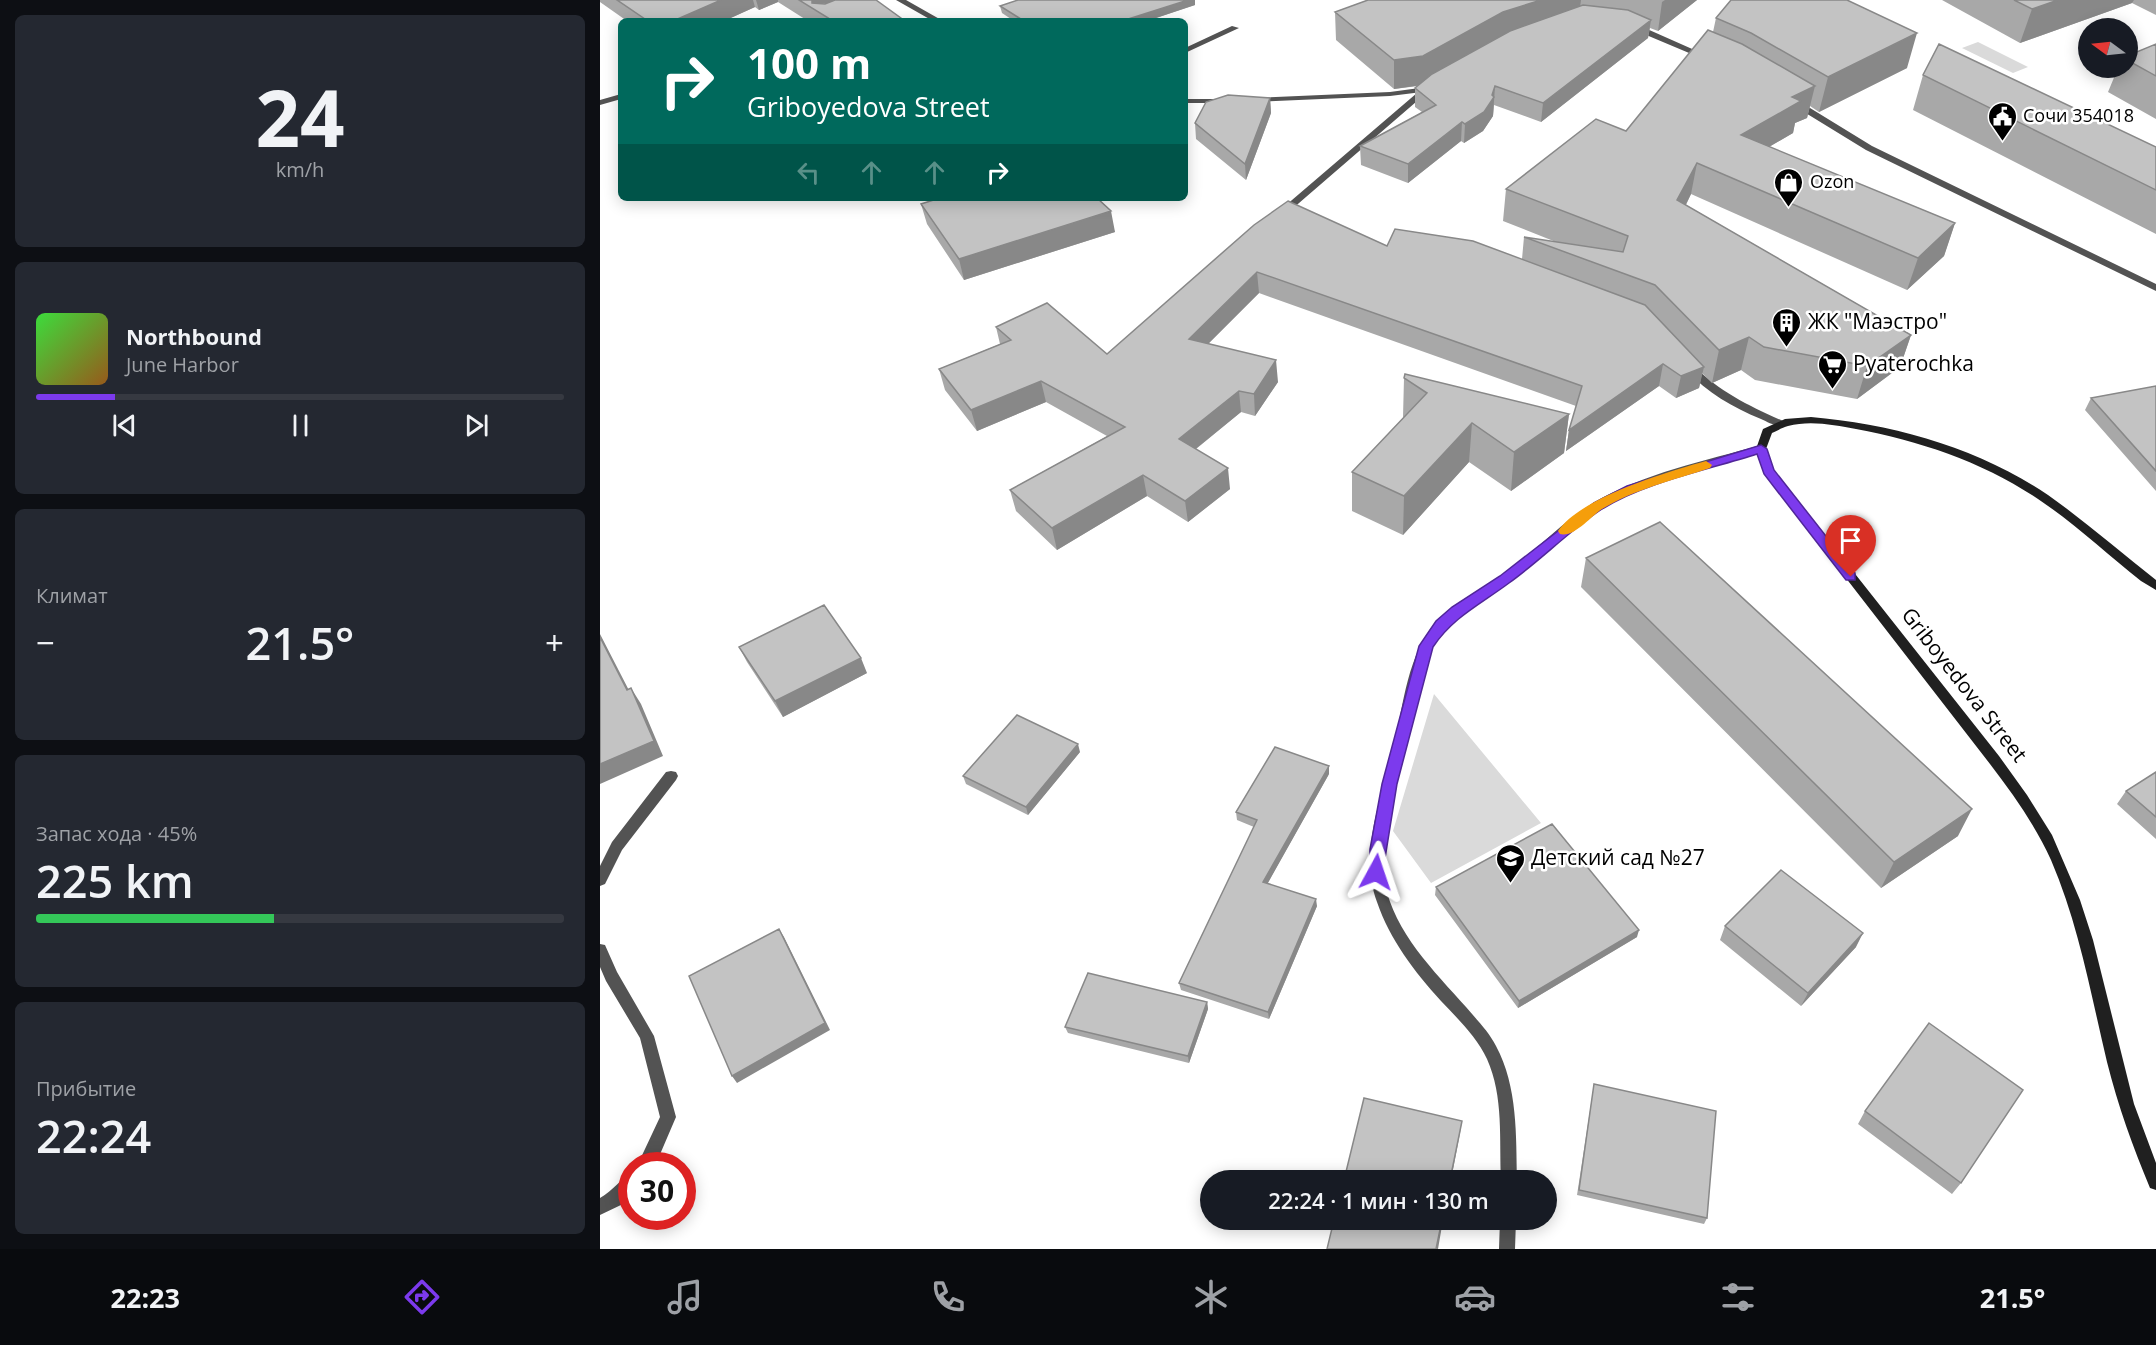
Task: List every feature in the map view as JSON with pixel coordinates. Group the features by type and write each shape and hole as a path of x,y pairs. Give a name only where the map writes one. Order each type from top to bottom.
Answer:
{"street":[{"path":"900,0 933,18"},
{"path":"1628,24 1709,58"},
{"path":"1188,50 1235,28"},
{"path":"1269,225 1427,89 1437,83"},
{"path":"1188,101 1390,94 1427,89"},
{"path":"600,103 618,97"},
{"path":"1788,98 1869,148 2156,288"},
{"path":"1682,360 1709,389 1729,402 1779,423 1822,421 1850,423 1892,432 1948,450 1998,471 2036,492 2156,586"},
{"path":"1508,1170 1504,1093 1493,1054 1411,956 1395,931 1376,872 1390,784 1426,646 1440,625 1456,611 1504,580 1598,506 1631,489 1761,449 1766,433 1779,423"},
{"name":"Griboyedova Street","path":"1761,449 1768,471 2023,797 2057,858 2076,904 2121,1081 2143,1156 2156,1182"},
{"path":"600,880 617,846 671,776"},
{"path":"600,950 611,976 647,1036 668,1118 653,1152"},
{"path":"600,1206 618,1197"},
{"path":"1507,1249 1508,1230"}],"shaded area":[{"path":"1978,42 2028,67 2013,73 1962,48"},
{"path":"1434,694 1541,823 1431,883 1393,831"}],"building":[{"path":"617,0 721,0 680,18 644,18"},
{"path":"799,0 812,0 812,3 825,4 835,0 876,0 901,18 828,18"},
{"path":"1018,0 1188,0 1131,18 1019,18 1000,6"},
{"path":"1368,0 1541,0 1503,12 1423,56 1394,60 1335,12"},
{"path":"1731,0 1847,0 1917,33 1828,77 1751,33 1716,18"},
{"path":"2014,0 2058,0 2032,9"},
{"path":"1583,5 1628,10 1651,20 1543,103 1495,86 1492,95 1494,97 1484,112 1465,124 1462,122 1408,164 1360,146 1436,105 1415,88 1432,74 1510,31"},
{"path":"1708,30 1742,44 1815,86 1792,97 1801,101 1741,135 1955,223 1918,258 1697,163 1677,200 1911,335 1867,366 1764,347 1749,337 1719,350 1655,285 1524,237 1623,252 1628,236 1506,189 1596,119 1626,131"},
{"path":"1939,44 2156,147 2156,190 1923,75"},
{"path":"2156,44 2156,76 2138,66 2138,51"},
{"path":"1228,95 1270,98 1245,164 1195,123 1206,102"},
{"path":"930,201 1100,201 1111,211 959,259 921,204"},
{"path":"1288,201 1387,246 1395,229 1473,241 1645,305 1704,367 1681,376 1663,364 1569,430 1582,386 1257,272 1189,339 1276,360 1254,394 1239,391 1179,439 1228,468 1185,501 1143,475 1052,528 1010,490 1125,427 1041,381 971,410 939,369 1011,340 996,327 1047,303 1107,354 1254,225"},
{"path":"1405,374 1569,414 1514,452 1472,423 1404,496 1352,472 1427,393 1404,378"},
{"path":"2156,386 2156,471 2091,398"},
{"path":"1660,522 1972,809 1894,862 1586,558"},
{"path":"824,605 861,658 775,701 739,647"},
{"path":"600,637 627,690 631,688 654,741 600,764"},
{"path":"1017,715 1078,744 1026,807 963,776"},
{"path":"1275,747 1329,766 1263,882 1316,899 1268,1012 1179,983 1257,820 1236,812"},
{"path":"2156,772 2156,817 2126,791"},
{"path":"1552,824 1639,930 1519,1001 1436,887"},
{"path":"1781,870 1863,933 1808,993 1725,926"},
{"path":"779,929 825,1023 732,1076 689,976"},
{"path":"1088,973 1207,1002 1188,1056 1065,1027"},
{"path":"1929,1023 2023,1090 1961,1183 1865,1111"},
{"path":"1594,1084 1716,1111 1707,1218 1579,1190"},
{"path":"1364,1098 1462,1121 1452,1170 1346,1170"},
{"path":"1332,1230 1440,1230 1436,1249 1327,1249"}],"slow traffic":[{"path":"1564,531 1598,506 1631,489 1706,465"}],"place":[{"name":"Сочи 354018","path":"2002,142"},
{"name":"Ozon","path":"1789,208"},
{"name":"ЖК \"Маэстро\"","path":"1787,348"},
{"name":"Pyaterochka","path":"1832,390"},
{"name":"Детский сад №27","path":"1510,884"}],"route":[{"path":"1376,872 1390,784 1426,646 1440,625 1456,611 1504,580 1598,506 1631,489 1761,449 1768,471 1851,577"}]}
